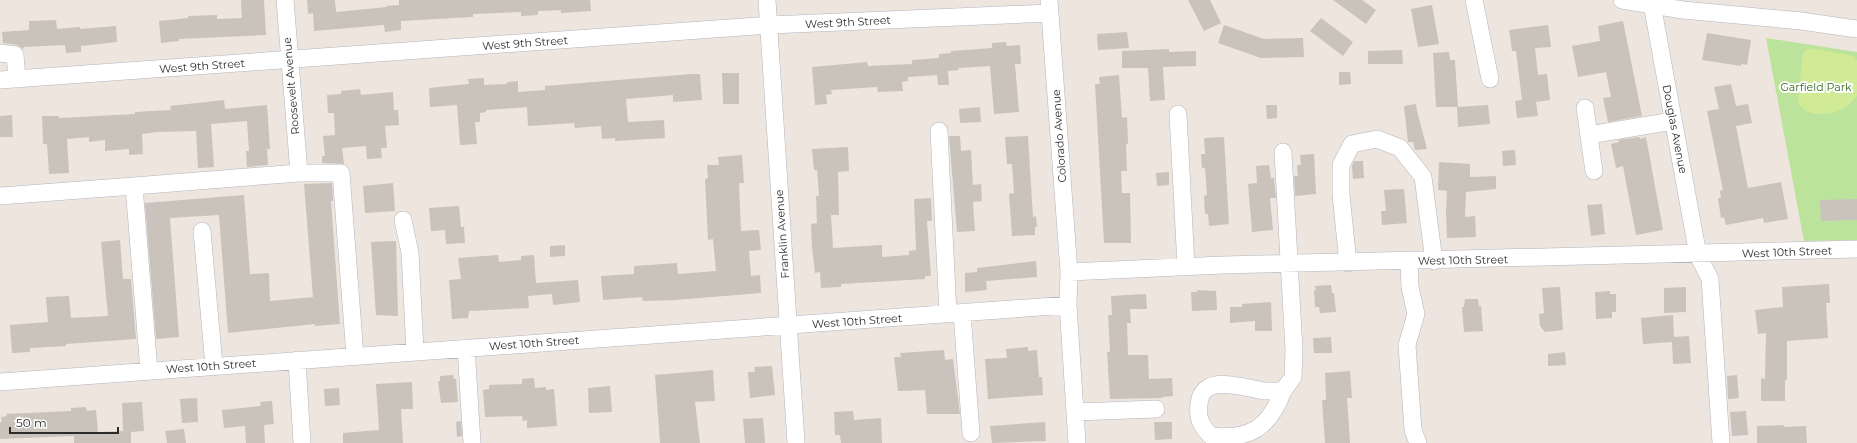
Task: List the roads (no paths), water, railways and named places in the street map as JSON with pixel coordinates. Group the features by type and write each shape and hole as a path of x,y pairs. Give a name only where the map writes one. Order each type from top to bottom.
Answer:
{"street":[{"name":"Roosevelt Avenue","path":"285,0 299,173"},
{"name":"Franklin Avenue","path":"767,0 770,26 796,443"},
{"path":"1474,0 1490,79"},
{"path":"1622,0 1683,10 1801,21 1857,29"},
{"name":"Douglas Avenue","path":"1652,4 1698,255 1710,279 1721,443"},
{"name":"West 9th Street","path":"0,80 1050,7"},
{"name":"Colorado Avenue","path":"1050,7 1070,272 1068,305"},
{"path":"0,53 15,55 17,79"},
{"path":"1585,108 1594,170"},
{"path":"1178,114 1186,266"},
{"path":"1589,135 1673,121"},
{"path":"938,131 955,314 971,433"},
{"path":"1348,263 1341,195 1341,166 1352,144 1377,139 1400,148 1423,176 1434,261"},
{"path":"1283,152 1294,350 1293,377 1283,391 1278,403 1260,427 1241,437 1211,436 1202,427 1198,412 1199,398 1207,388 1221,384 1240,385 1265,391 1283,391"},
{"path":"0,196 299,173 342,173 355,356"},
{"path":"134,186 149,371"},
{"path":"403,220 410,253 415,352"},
{"path":"202,231 214,366"},
{"name":"West 10th Street","path":"1070,272 1186,266 1409,262 1857,250"},
{"path":"1409,262 1410,287 1416,314 1407,345 1413,430 1418,443"},
{"path":"1068,305 1077,443"},
{"name":"West 10th Street","path":"0,382 1068,305"},
{"path":"466,348 472,443"},
{"path":"297,360 302,443"},
{"path":"1075,412 1156,410"}],"park label":[{"name":"Garfield Park","path":"1816,87"}]}
